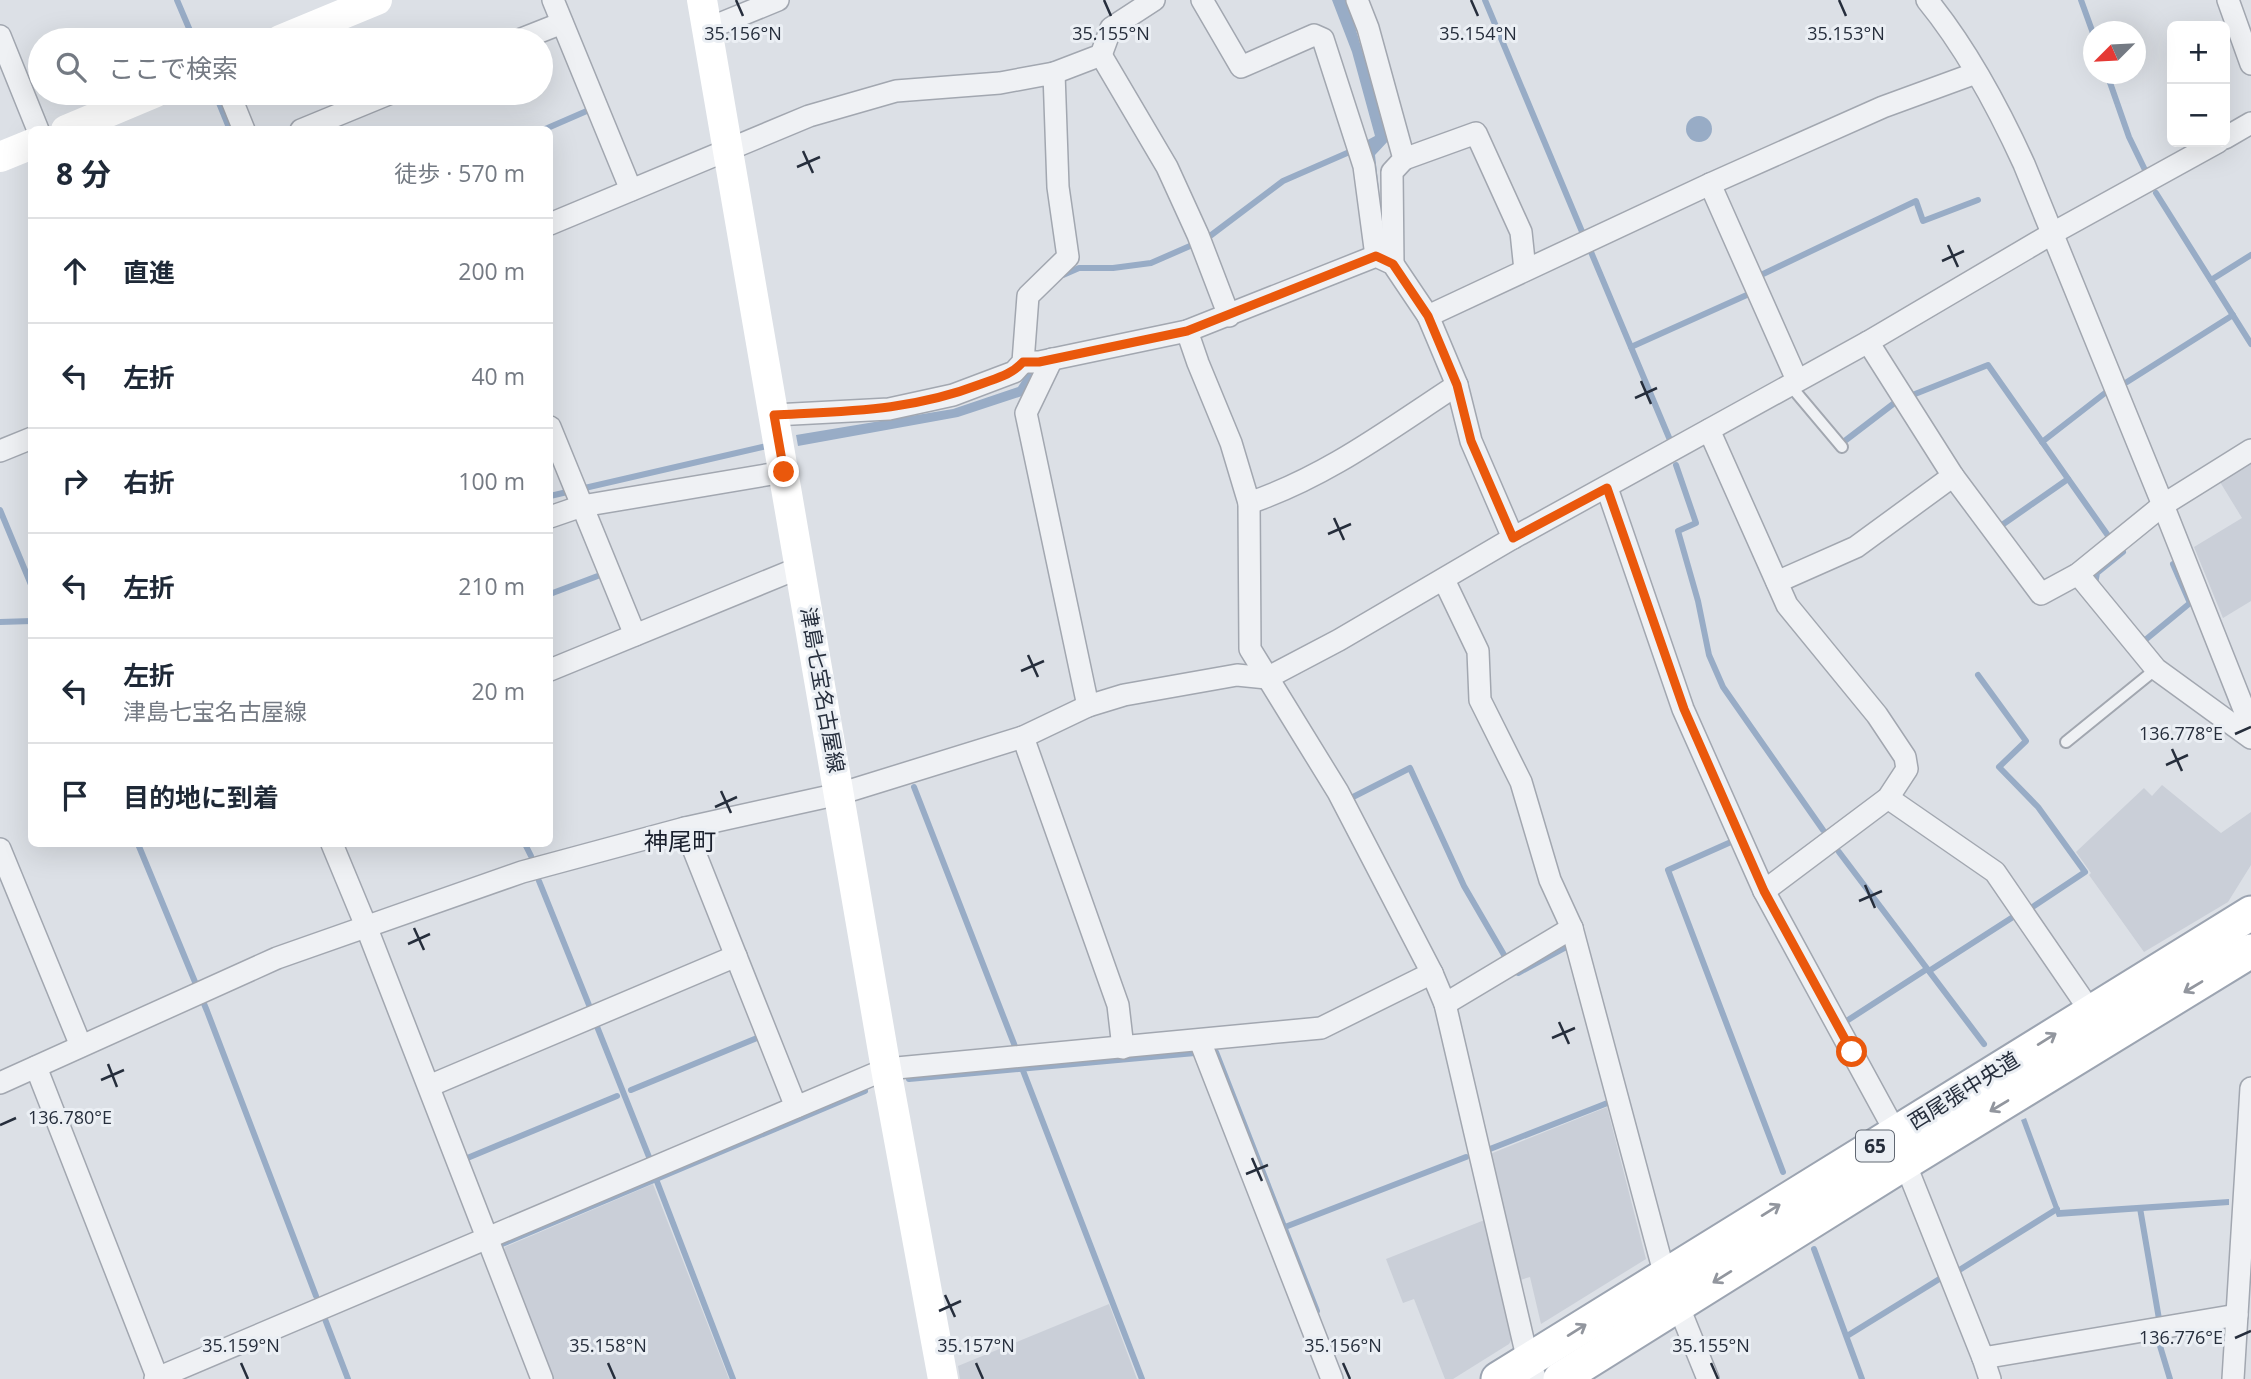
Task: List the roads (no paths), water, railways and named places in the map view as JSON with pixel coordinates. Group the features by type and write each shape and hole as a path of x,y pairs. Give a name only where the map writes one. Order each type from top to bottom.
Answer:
{"main road":[{"path":"308,28 375,0"},
{"name":"津島七宝名古屋線","path":"702,0 886,1069 943,1379"},
{"path":"76,126 125,105"},
{"path":"0,157 28,146"},
{"name":"西尾張中央道","path":"1901,1148 2091,1012 2251,912"},
{"name":"西尾張中央道","path":"1499,1379 1532,1370 1672,1290 1901,1148 2251,951"},
{"name":"西尾張中央道","path":"1560,1379 1672,1290"}],"street":[{"path":"553,0 631,190"},
{"path":"707,29 778,0"},
{"path":"553,223 809,116 896,91 1000,83 1055,73 1101,55 1111,28 1154,0"},
{"path":"1202,0 1241,67 1314,34 1323,39 1334,66 1364,166 1385,260 1428,316 1457,385 1471,441 1513,538"},
{"path":"1357,0 1368,28 1404,159"},
{"path":"1927,0 1943,19 2002,116 2053,233 2164,505 2251,727"},
{"path":"2228,0 2251,64"},
{"path":"550,28 562,23"},
{"path":"0,36 36,126"},
{"path":"1101,55 1167,167 1200,240 1229,316"},
{"path":"1055,73 1058,187 1068,257 1028,296 1035,361 1026,412 1088,706"},
{"path":"1428,316 1710,184 1883,107 1976,73"},
{"path":"234,105 242,126"},
{"path":"311,126 362,105"},
{"path":"2230,135 2251,123"},
{"path":"1385,260 1392,172 1404,159 1476,133 1521,232 1525,270"},
{"path":"0,1083 277,958 522,872 685,828 839,794 1023,737 1088,706 1124,695 1237,675 1267,678 1339,640 1513,538 1868,342 2053,233 2209,147"},
{"path":"1710,184 1793,382"},
{"path":"553,515 578,496 779,445 889,409 953,395 1014,372 1035,361 1187,331 1385,260"},
{"path":"1187,331 1231,443 1249,503 1250,649 1338,792 1432,973 1445,1004 1532,1370"},
{"path":"1868,342 1953,476 2040,594 2078,574 2164,505 2251,450"},
{"path":"1249,503 1282,492 1352,456 1457,385"},
{"path":"1709,430 1787,605 1877,715 1905,757 1907,769 1888,798 1764,891"},
{"path":"553,434 635,635"},
{"path":"0,451 28,440"},
{"path":"1777,582 1856,547 1953,476"},
{"path":"1607,488 1684,709 1764,891 1901,1148 1990,1379"},
{"path":"553,669 801,567"},
{"path":"2078,574 2156,670 2251,738"},
{"path":"1444,580 1478,651 1480,700 1521,782 1550,880 1572,928 1672,1290 1708,1379"},
{"path":"1023,737 1118,1005 1123,1048"},
{"path":"1888,798 1995,872 2091,1012"},
{"path":"685,828 796,1107"},
{"path":"333,847 542,1379"},
{"path":"0,849 81,1046"},
{"path":"1445,1004 1572,928"},
{"path":"429,1086 736,956"},
{"path":"36,1067 157,1379 886,1069 1321,1028 1432,973"},
{"path":"1200,1041 1332,1379"},
{"path":"2233,1379 2249,1169 2251,1088"},
{"path":"1983,1358 2237,1315"}],"lane":[{"path":"1793,382 1843,447"},
{"path":"2066,742 2156,670"}],"water":[{"path":"1332,0 1347,0 1389,140 1375,155 1385,245 1362,143 1375,136 1352,52"},
{"path":"1699,116 1708,120 1712,129 1708,138 1699,142 1690,138 1686,129 1690,120"},
{"path":"1027,373 1034,375 1022,396 958,417 798,446 796,435 953,409 1018,387"},
{"path":"2026,1118 2060,1210 2229,1199 2229,1205 2057,1217 2021,1120"}],"waterway":[{"path":"177,0 189,28"},
{"path":"1485,0 1583,234"},
{"path":"2081,0 2089,21"},
{"path":"2110,84 2129,137 2145,170"},
{"path":"220,105 228,126"},
{"path":"552,126 589,110"},
{"path":"1063,275 1079,268 1113,268 1151,263 1206,239 1283,181 1354,150"},
{"path":"2156,193 2251,344"},
{"path":"1761,275 1916,201 1923,221 1978,200"},
{"path":"1591,252 1670,440"},
{"path":"2211,280 2251,255"},
{"path":"1631,347 1749,294"},
{"path":"2127,382 2233,315"},
{"path":"1910,396 1988,365 2109,537"},
{"path":"2042,442 2105,393"},
{"path":"1846,440 1897,401"},
{"path":"553,495 771,445"},
{"path":"1676,465 1696,523 1678,531 1698,601 1709,655 1723,687 1823,830"},
{"path":"2002,525 2068,479"},
{"path":"0,510 28,577"},
{"path":"2097,586 2097,573 2123,552"},
{"path":"2141,637 2144,641 2190,603 2173,564"},
{"path":"553,593 603,574"},
{"path":"0,622 28,621"},
{"path":"1978,675 2026,741 1999,767 2038,807 2085,872 2031,908"},
{"path":"1351,798 1410,768 1464,886 1507,960"},
{"path":"914,787 1016,1049"},
{"path":"1731,842 1668,870 1783,1172"},
{"path":"139,847 207,1011 316,1296"},
{"path":"526,847 531,856"},
{"path":"1839,852 1984,1044"},
{"path":"539,881 591,1010"},
{"path":"1929,971 2013,917"},
{"path":"1515,970 1518,973 1566,947 1571,951"},
{"path":"1845,1022 1927,969"},
{"path":"596,1024 651,1162"},
{"path":"631,1090 757,1038"},
{"path":"1216,1052 1317,1311"},
{"path":"909,1079 1195,1053"},
{"path":"1022,1068 1142,1379"},
{"path":"502,1244 865,1091"},
{"path":"465,1159 617,1096"},
{"path":"1490,1149 1610,1102"},
{"path":"1285,1227 1466,1157"},
{"path":"656,1179 733,1379"},
{"path":"2140,1208 2159,1319"},
{"path":"1961,1269 2057,1209"},
{"path":"1814,1249 1862,1379"},
{"path":"1847,1336 1941,1278"},
{"path":"323,1314 348,1379"},
{"path":"2157,1336 2170,1379"}],"district":[{"name":"神尾町","path":"680,842"}]}
